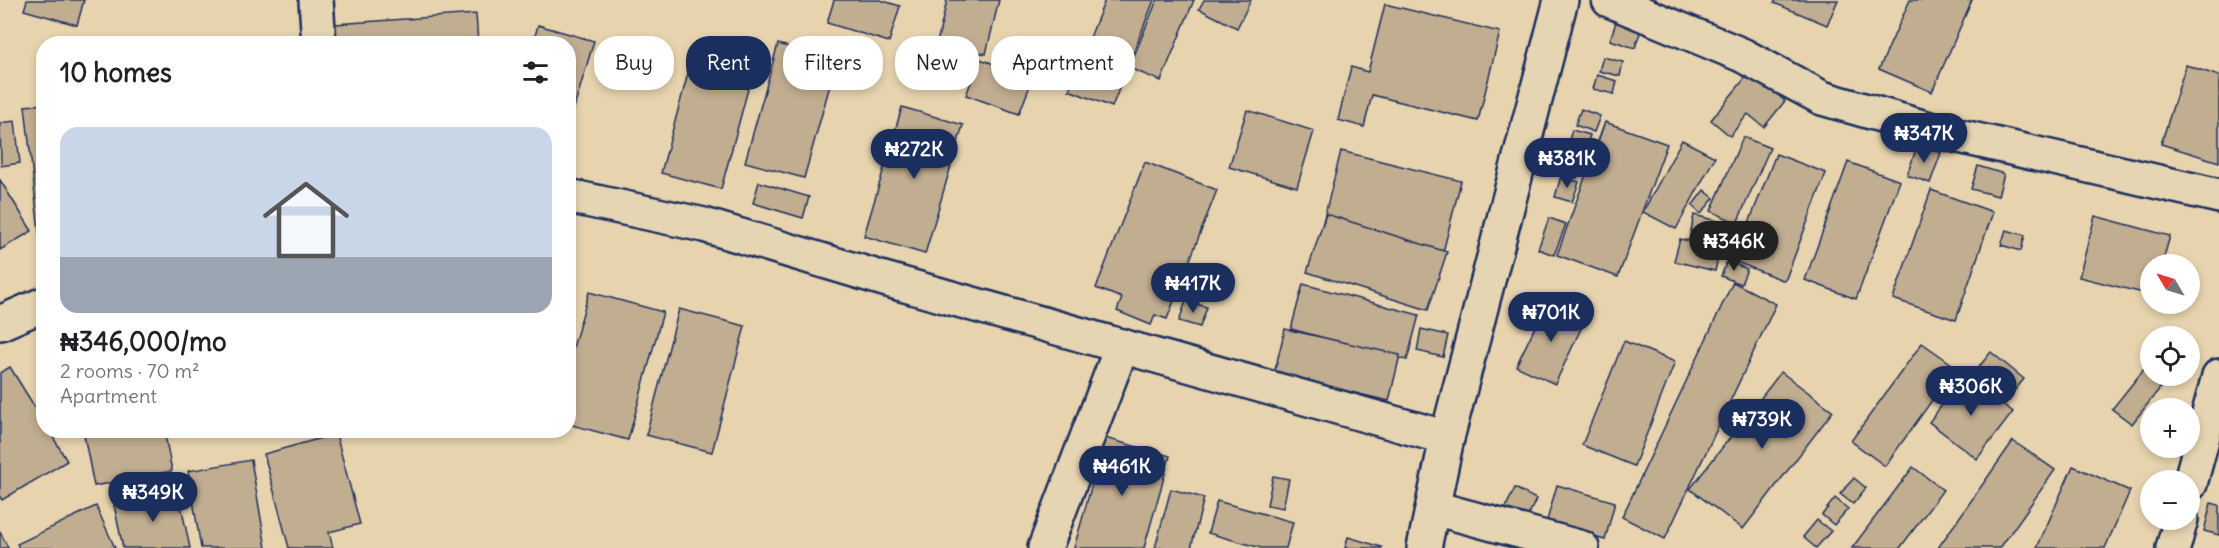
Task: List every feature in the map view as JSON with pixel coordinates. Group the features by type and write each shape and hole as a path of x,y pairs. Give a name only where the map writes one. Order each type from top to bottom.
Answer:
{"street":[{"path":"316,0 318,36"},
{"path":"1424,548 1447,438 1561,0"},
{"path":"1610,0 1742,55 1822,98 1933,130 2219,196"},
{"path":"576,198 704,225 1447,438"},
{"path":"0,323 36,307"},
{"path":"1045,548 1122,346"},
{"path":"2194,470 2219,376"},
{"path":"1434,508 1582,548"},
{"path":"2173,548 2178,530"}],"building":[{"path":"27,0 84,0 77,25 24,10"},
{"path":"834,0 880,0 900,6 889,42 883,40 883,36 869,36 827,23"},
{"path":"947,0 999,0 986,54 979,52 979,36 939,36"},
{"path":"1105,0 1154,0 1135,48 1135,36 1091,36"},
{"path":"1157,0 1194,0 1161,81 1135,70 1135,53"},
{"path":"1204,0 1251,0 1237,28 1199,9"},
{"path":"1776,0 1838,0 1827,25 1774,3"},
{"path":"1910,0 1972,0 1932,92 1879,69"},
{"path":"1385,4 1500,32 1478,121 1372,95 1364,127 1338,120 1351,67 1368,72"},
{"path":"476,14 477,36 336,36 335,24"},
{"path":"1616,22 1641,30 1635,48 1610,40"},
{"path":"538,25 594,41 576,101 576,36 535,36"},
{"path":"778,44 783,45 783,90 829,90 804,178 745,162 765,90 771,90 771,69"},
{"path":"1603,57 1623,62 1620,76 1599,71"},
{"path":"980,59 991,63 991,90 1028,90 1019,114 966,95 968,90 979,90"},
{"path":"2186,65 2219,76 2219,162 2161,144"},
{"path":"1750,72 1785,101 1764,127 1748,114 1730,136 1711,120"},
{"path":"1597,75 1617,81 1614,94 1593,89"},
{"path":"686,81 686,90 748,90 721,189 661,173"},
{"path":"1069,90 1119,90 1112,107"},
{"path":"36,105 36,205 25,106"},
{"path":"902,107 963,125 925,254 864,236"},
{"path":"1581,109 1600,116 1594,132 1575,125"},
{"path":"1247,110 1314,131 1297,187 1229,167"},
{"path":"15,121 20,163 1,166 0,123"},
{"path":"1605,122 1667,144 1618,277 1557,255"},
{"path":"1572,130 1590,135 1577,178 1559,172"},
{"path":"1743,137 1770,148 1737,223 1711,211"},
{"path":"1682,140 1715,157 1676,229 1643,212"},
{"path":"1918,144 1941,153 1930,183 1907,175"},
{"path":"1341,151 1461,181 1439,268 1319,238"},
{"path":"1776,154 1826,173 1785,281 1734,261"},
{"path":"1145,162 1217,190 1167,319 1155,315 1151,325 1117,311 1122,298 1096,288"},
{"path":"1848,162 1900,181 1856,299 1805,280"},
{"path":"1978,166 2004,174 1998,196 1971,189"},
{"path":"1561,176 1579,182 1572,202 1555,197"},
{"path":"0,180 32,231 0,250"},
{"path":"759,182 809,197 803,218 753,203"},
{"path":"1704,190 1714,198 1701,214 1692,206"},
{"path":"1931,190 1993,212 1956,320 1893,299"},
{"path":"1326,214 1447,252 1428,310 1307,272"},
{"path":"1694,215 1726,223 1715,271 1674,261 1680,239 1689,241"},
{"path":"2095,216 2170,236 2165,254 2140,254 2140,292 2079,277"},
{"path":"1549,218 1566,224 1554,255 1538,249"},
{"path":"2006,230 2025,235 2021,251 2001,245"},
{"path":"1727,261 1747,269 1741,284 1721,276"},
{"path":"1733,282 1776,304 1665,539 1622,517"},
{"path":"1303,284 1419,315 1407,360 1291,329"},
{"path":"589,292 663,312 628,440 576,426 576,337"},
{"path":"1186,301 1207,307 1200,327 1179,321"},
{"path":"1547,302 1585,320 1555,384 1516,366"},
{"path":"679,309 745,326 712,452 646,435"},
{"path":"1285,329 1400,355 1389,401 1274,374"},
{"path":"1421,329 1448,335 1443,357 1417,351"},
{"path":"1624,341 1675,362 1634,466 1582,445"},
{"path":"1922,343 1956,367 1885,466 1851,441"},
{"path":"1991,352 2024,379 2010,396 1978,368"},
{"path":"10,367 36,409 36,438 54,438 67,461 2,500 0,497 0,373"},
{"path":"1781,372 1833,411 1743,529 1690,489"},
{"path":"2140,374 2140,386 2162,386 2152,398 2140,398 2140,414 2132,424 2112,409"},
{"path":"1965,375 2013,412 1977,459 1929,422"},
{"path":"85,438 166,438 172,471 94,486"},
{"path":"322,438 337,438 360,524 329,532 333,548 289,548 264,454"},
{"path":"1105,438 1170,456 1144,548 1074,548"},
{"path":"2013,441 2055,470 2000,548 1938,548"},
{"path":"251,460 266,548 201,548 188,471"},
{"path":"2073,466 2130,491 2105,548 2037,548"},
{"path":"1913,467 1943,490 1900,548 1852,548"},
{"path":"1273,476 1289,479 1283,508 1267,505"},
{"path":"1854,478 1866,488 1853,504 1840,494"},
{"path":"1557,485 1615,502 1605,540 1546,524"},
{"path":"1515,488 1536,499 1525,523 1503,513"},
{"path":"1171,489 1204,498 1191,548 1155,548"},
{"path":"178,491 190,548 123,548 114,505"},
{"path":"1835,498 1848,509 1834,525 1822,515"},
{"path":"1217,501 1293,522 1286,548 1261,548 1208,533"},
{"path":"2211,503 2219,505 2219,535 2204,531"},
{"path":"96,506 115,548 19,548 17,544"},
{"path":"1817,520 1831,531 1816,548 1803,537"},
{"path":"0,531 8,548 0,548"},
{"path":"1348,537 1382,547 1382,548 1345,548"}]}
